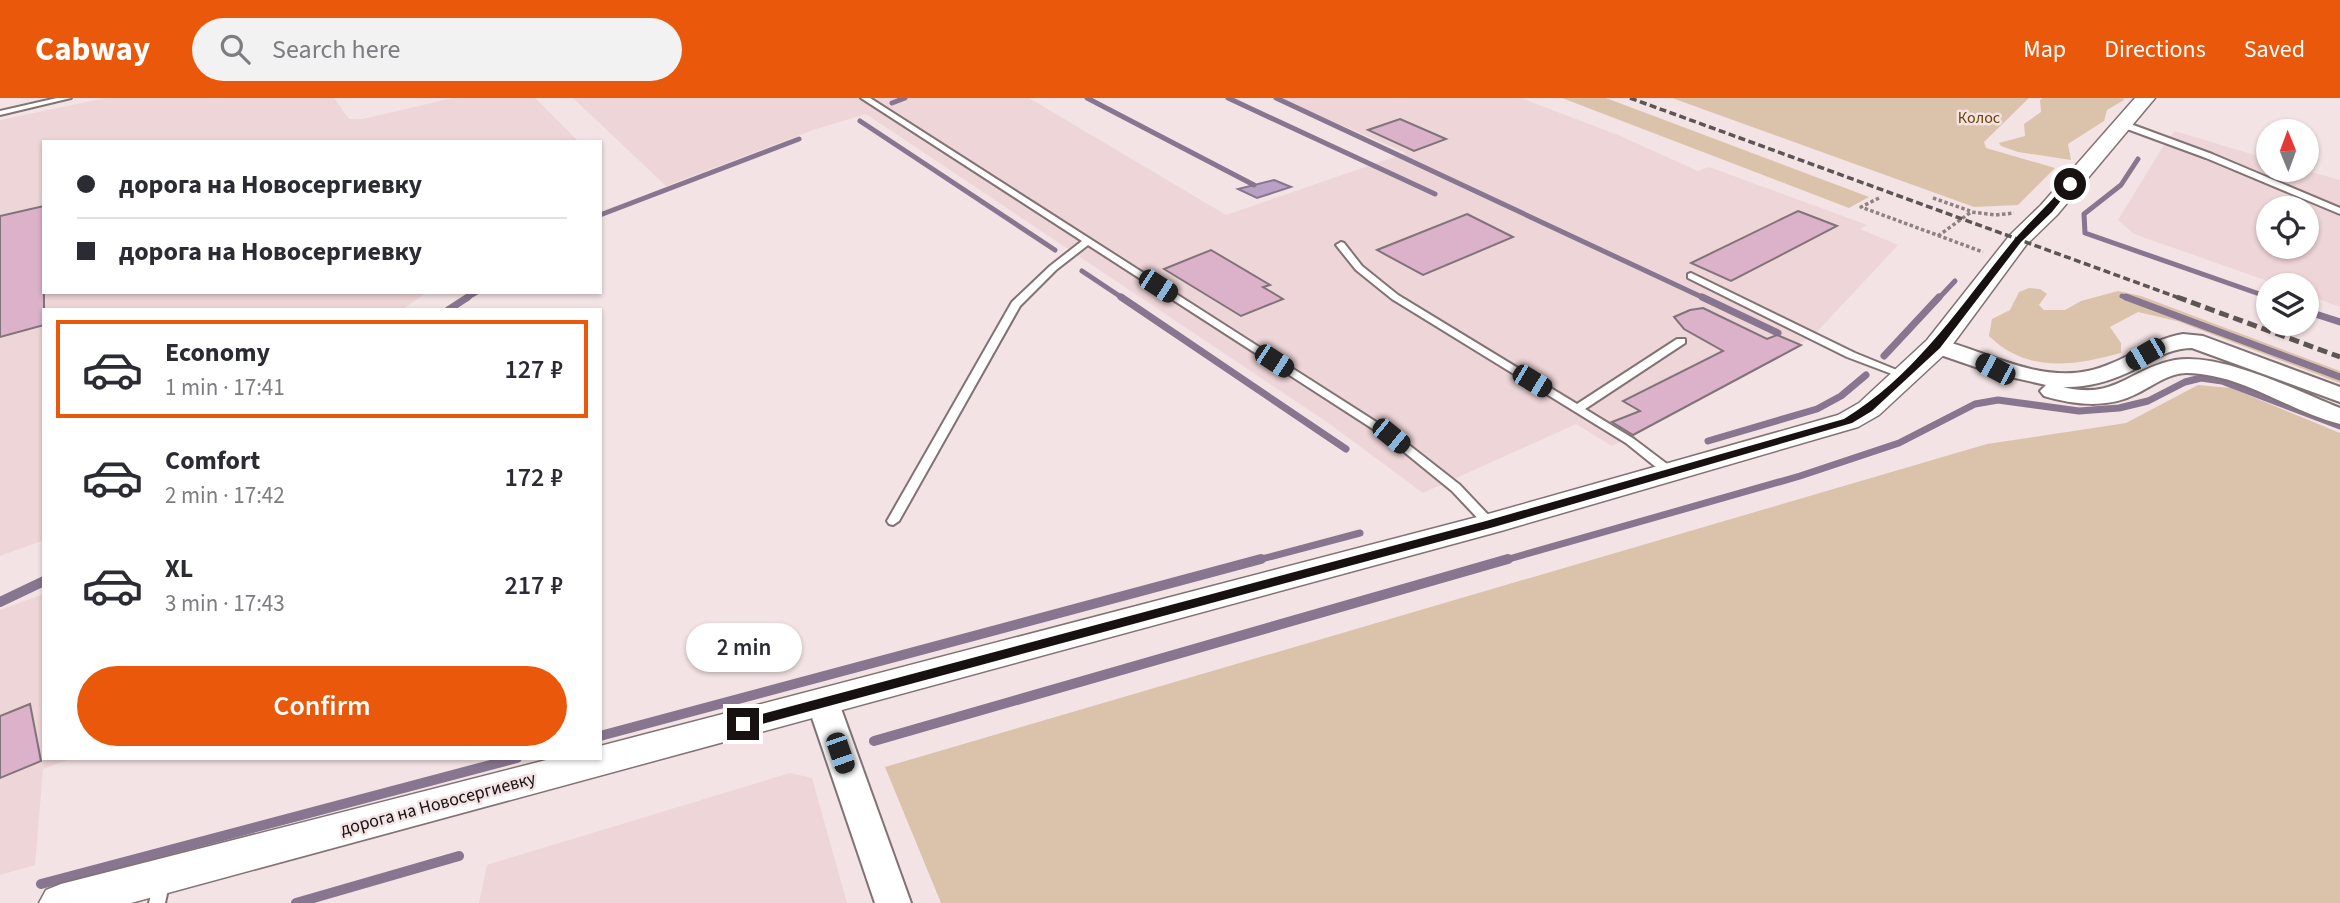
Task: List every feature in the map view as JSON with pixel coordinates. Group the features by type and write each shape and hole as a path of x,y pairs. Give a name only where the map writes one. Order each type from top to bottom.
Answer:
{"street":[{"name":"дорога на Новосергиевку","path":"61,903 160,889 823,703 1490,524 1848,421 1869,408 1937,346 2003,259 2145,98"},
{"path":"1937,346 2047,380 2079,379 2108,373 2172,341 2195,341 2210,344 2340,395"},
{"path":"1977,359 2013,378 2049,390 2095,397 2121,393 2167,368 2201,367 2257,384 2340,417"},
{"path":"823,703 893,903"}],"lane":[{"path":"0,114 67,98"},
{"path":"866,98 1391,436 1456,488 1490,524"},
{"path":"2122,124 2208,156 2340,211"},
{"path":"893,522 1016,304 1053,268 1088,241"},
{"path":"1341,245 1359,268 1395,297 1630,441 1671,473"},
{"path":"1691,276 1851,355 1904,375"},
{"path":"1577,409 1681,341"}],"path":[{"path":"1879,198 1861,207 2003,259"},
{"path":"1933,198 1971,212 1996,215 2032,208 2049,210"},
{"path":"1938,236 1971,212"}],"shaded area":[{"path":"106,98 334,98 349,119 363,119 453,98 535,98 577,140 42,140 42,294 424,294 405,308 42,308 42,541 0,556 0,120"},
{"path":"573,98 1029,98 1226,215 1406,153 1279,98 1521,98 1618,135 1698,171 1709,167 1867,225 1860,229 1898,245 1814,335 1659,422 1612,446 1576,424 1423,493 1327,422 866,114 813,130 666,186"},
{"path":"2175,131 2256,155 2256,182 2319,182 2319,174 2340,180 2340,307 2319,299 2319,273 2256,273 2256,277 2134,234 2118,220"},
{"path":"1274,180 1291,187 1257,198 1238,189"},
{"path":"42,595 42,760 68,760 43,769 35,865 0,875 0,610"},
{"path":"790,773 812,778 847,903 479,903 487,865"}],"green space":[{"path":"1562,98 1606,98 1869,197 1849,208"},
{"name":"Колос","path":"1672,98 2029,98 1984,142 1986,148 2055,168 2018,205 1974,207"},
{"path":"2040,100 2124,100 2107,110 2104,121 2068,144 2071,160 2018,152 2001,146 1999,143 2025,136 2024,124 2041,112"},
{"path":"2029,288 2040,289 2047,294 2039,305 2044,310 2065,310 2081,301 2118,291 2141,296 2340,371 2340,383 2177,321 2138,312 2110,327 2121,343 2121,353 2068,363 2035,361 2004,348 1989,336 1992,319 2010,310 2019,292"},
{"path":"2198,385 2231,388 2340,433 2340,903 941,903 885,767 1987,444 2126,423"}],"building":[{"path":"1400,119 1446,139 1414,151 1368,130"},
{"path":"42,206 44,308 42,326 0,337 0,216"},
{"path":"1798,211 1837,226 1731,281 1691,263"},
{"path":"1467,214 1513,237 1423,275 1377,250"},
{"path":"1211,250 1270,285 1263,287 1283,299 1241,316 1164,269"},
{"path":"1703,308 1767,339 1777,335 1801,345 1633,435 1612,422 1640,411 1623,401 1723,351 1684,329 1674,317"},
{"path":"30,704 41,761 0,778 0,716"}],"waterway":[{"path":"892,103 905,98"},
{"path":"1087,98 1254,185"},
{"path":"1228,98 1435,194"},
{"path":"1276,98 1706,299"},
{"path":"860,121 1055,250"},
{"path":"602,214 799,139"},
{"path":"2138,159 2121,185 2084,214 2085,233 2256,293"},
{"path":"1082,271 1121,297"},
{"path":"1938,299 1955,281"},
{"path":"465,299 474,294"},
{"path":"2122,296 2131,299"},
{"path":"451,308 468,297"},
{"path":"1121,297 1346,449"},
{"path":"1702,297 1778,333"},
{"path":"1884,356 1939,297"},
{"path":"2126,297 2340,377"},
{"path":"2319,315 2340,322"},
{"path":"1708,441 1817,409 1841,396 1866,375"},
{"path":"1502,561 1800,476 1899,443 1975,404 1998,400 2079,411 2119,408 2148,401 2185,382 2201,378 2222,381 2340,426"},
{"path":"1254,561 1360,533"},
{"path":"602,735 1261,559"},
{"path":"874,741 1508,559"},
{"path":"0,602 42,582"},
{"path":"41,884 509,760"},
{"path":"296,903 459,856"}],"railway":[{"path":"1630,98 2182,299"},
{"path":"2177,297 2340,357"}],"route":[{"path":"743,724 1490,524 1848,421 1885,395 1937,346 2018,240 2049,210 2070,184"}]}
